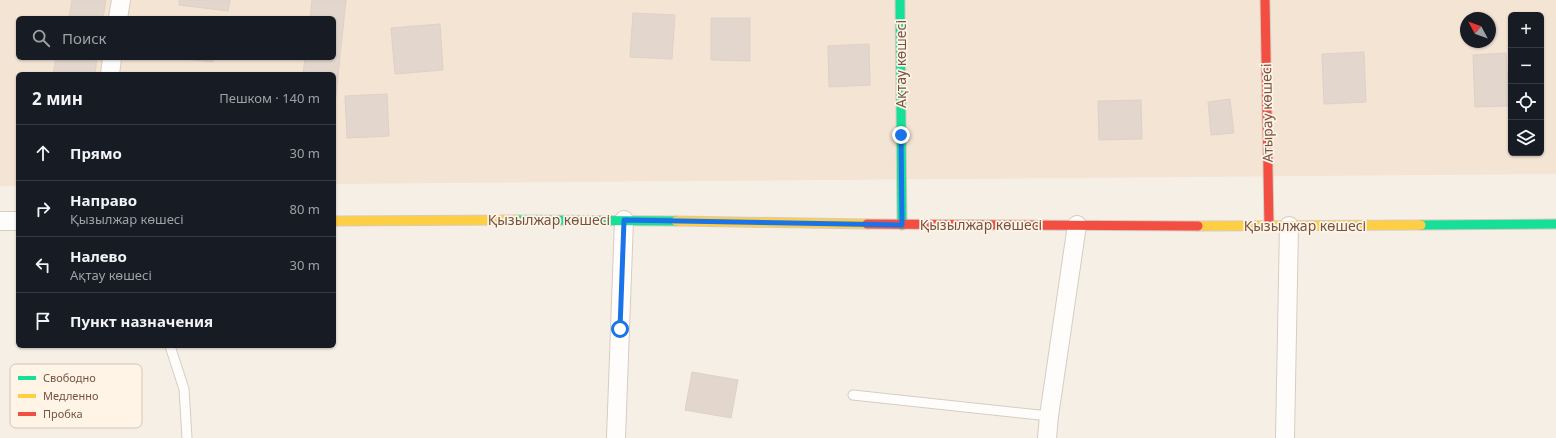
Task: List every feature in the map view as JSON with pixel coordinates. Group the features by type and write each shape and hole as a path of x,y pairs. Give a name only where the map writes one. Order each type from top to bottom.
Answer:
{"street":[{"path":"118,16 121,0"},
{"name":"Ақтау көшесі","path":"900,0 902,225"},
{"name":"Атырау көшесі","path":"1265,0 1269,226"},
{"path":"110,72 112,60"},
{"path":"616,438 624,220"},
{"name":"Қызылжар көшесі","path":"336,221 624,220 902,225 1269,226 1556,224"},
{"path":"0,221 16,222"},
{"path":"1047,438 1077,225"},
{"path":"1285,438 1289,226"}],"lane":[{"path":"171,348 184,389 187,438"},
{"path":"853,395 1049,416"}],"shaded area":[{"path":"0,0 1556,0 1556,174 336,184 336,72 16,72 16,186 0,186"}],"building":[{"path":"72,0 106,0 103,16 69,16"},
{"path":"179,0 230,0 228,11 179,5"},
{"path":"312,0 346,0 336,95 336,72 303,72 305,60 336,60 336,16 310,16"},
{"path":"633,13 675,15 672,59 630,57"},
{"path":"711,18 750,18 750,61 711,60"},
{"path":"440,24 443,70 395,74 391,28"},
{"path":"869,44 870,85 829,87 828,46"},
{"path":"1364,52 1366,102 1324,104 1322,54"},
{"path":"1506,53 1508,106 1475,107 1473,55"},
{"path":"56,60 97,60 95,72 53,72"},
{"path":"194,60 214,60 213,62"},
{"path":"387,94 389,136 347,138 345,96"},
{"path":"1230,99 1234,133 1211,135 1208,102"},
{"path":"1141,100 1142,139 1099,140 1098,101"},
{"path":"692,372 738,380 731,418 685,410"}],"traffic: fast":[{"path":"900,0 902,225"},
{"path":"516,220 676,221"},
{"path":"1421,225 1556,224"}],"traffic: slow":[{"path":"336,221 516,220"},
{"path":"676,221 867,224"},
{"path":"1198,226 1421,225"}],"traffic: jam":[{"path":"1265,0 1269,226"},
{"path":"867,224 1198,226"}],"route":[{"path":"620,329 624,220 902,225 901,135"}]}
